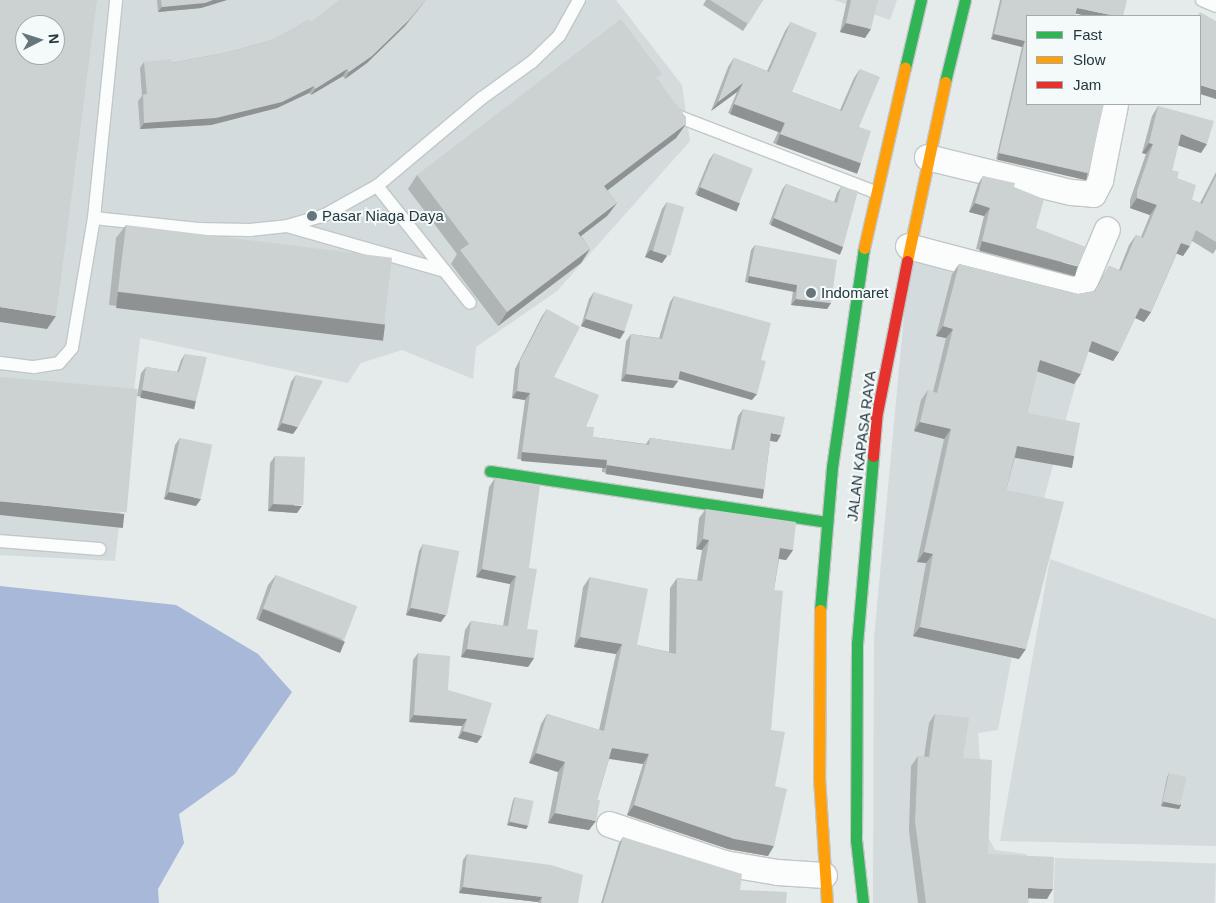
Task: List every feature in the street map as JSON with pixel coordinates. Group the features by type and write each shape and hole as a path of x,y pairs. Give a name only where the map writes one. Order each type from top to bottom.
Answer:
{"main road":[{"name":"JALAN KAPASA RAYA","path":"827,903 824,874 823,641 827,522 855,296 875,192 921,0"},
{"name":"JALAN KAPASA RAYA","path":"863,903 856,840 852,643 876,418 892,303 908,246 927,157 965,0"},
{"path":"908,54 950,64"},
{"path":"855,296 872,299"},
{"path":"490,471 827,522"}],"street":[{"path":"927,157 1071,192 1093,194 1100,180 1115,105"},
{"path":"908,246 1075,290 1080,289 1086,281 1107,229"},
{"path":"609,824 724,863 777,872 824,874"}],"lane":[{"path":"0,363 34,367 59,363 72,348 94,218 116,0"},
{"path":"94,218 198,229 287,226 323,216 377,186 482,98 532,62 559,36 578,0"},
{"path":"1202,0 1216,6"},
{"path":"677,116 875,192"},
{"path":"377,186 470,303"},
{"path":"287,226 445,271"},
{"path":"0,541 100,548"}],"shaded area":[{"name":"Pasar Niaga Daya","path":"0,0 616,0 682,85 690,141 557,291 476,347 473,379 402,350 361,363 348,383 140,338 115,561 0,555"},
{"path":"834,0 897,0 890,20"},
{"path":"910,251 1029,282 1077,379 1037,523 998,730 978,733 985,831 995,850 1026,854 1029,903 873,903 874,638"},
{"path":"1050,559 1216,619 1216,846 1000,841"},
{"path":"1055,858 1216,864 1215,903 1053,903"}],"water":[{"path":"0,586 176,605 258,654 292,692 235,774 179,814 184,843 158,889 159,903 0,903"}],"building":[{"path":"0,0 97,0 56,316 0,307"},
{"path":"161,0 213,0 205,3 162,7"},
{"path":"339,0 426,0 409,20 372,56 349,72 347,69 315,89 314,86 282,102 216,118 144,123 143,95 147,94 144,62 171,59 171,63 229,52 272,40 309,19 311,22"},
{"path":"710,0 763,0 748,24"},
{"path":"851,0 878,0 871,29 846,23"},
{"path":"1002,0 1127,0 1123,15 1111,15 1077,8 1075,15 1026,15 1026,105 1104,105 1088,173 999,153 1025,41 994,34"},
{"path":"1200,12 1216,21 1216,90 1201,85 1201,15 1198,15"},
{"path":"621,19 662,74 656,78 686,117 686,124 604,186 617,203 578,233 590,249 507,312 460,250 469,244 417,175"},
{"path":"791,22 817,33 792,92 842,111 860,69 880,77 859,127 871,131 861,163 780,134 785,123 734,104 743,83 718,102 734,58 769,72"},
{"path":"1158,106 1214,121 1207,144 1181,134 1172,170 1179,172 1177,178 1196,185 1192,200 1202,204 1216,176 1216,242 1196,230 1190,246 1181,243 1151,312 1140,308 1119,352 1092,341 1081,374 1040,360 1027,413 1080,423 1074,456 1017,446 1006,490 1064,502 1026,649 920,627 933,554 924,552 951,429 920,422 928,390 937,393 953,329 943,326 959,264 1078,294 1095,291 1109,266 1121,271 1136,235 1143,238 1157,205 1137,198 1137,191 1153,144 1149,143"},
{"path":"714,153 753,169 739,203 700,187"},
{"path":"983,176 1015,183 1014,187 1044,199 1036,228 1086,247 1078,266 982,241 990,208 975,203"},
{"path":"786,184 837,203 841,187 858,191 843,247 774,218"},
{"path":"667,202 684,207 670,256 653,251"},
{"path":"126,225 392,258 384,324 118,292"},
{"path":"755,245 837,260 831,303 796,299 797,285 749,276"},
{"path":"594,292 633,305 624,331 585,319"},
{"path":"674,296 771,323 761,360 766,361 757,394 680,371 678,381 626,374 631,334 662,339"},
{"path":"547,309 580,327 554,377 599,395 586,427 594,427 593,437 649,445 650,438 734,450 743,409 785,417 781,435 771,433 764,489 607,465 607,460 522,452 530,393 517,391 520,361"},
{"path":"185,354 207,357 196,401 142,390 146,367 179,372"},
{"path":"296,375 323,381 298,427 282,423"},
{"path":"0,377 137,389 127,513 0,501"},
{"path":"180,438 212,445 201,499 169,492"},
{"path":"275,456 305,457 303,505 273,504"},
{"path":"495,478 540,485 529,568 537,569 527,629 538,630 534,658 467,649 471,621 508,626 516,576 482,569"},
{"path":"706,509 796,522 793,550 780,548 774,590 783,591 771,730 785,732 775,786 787,789 774,846 734,839 634,805 649,754 612,748 597,800 600,800 596,821 555,813 565,762 536,753 547,714 604,731 622,644 580,637 590,577 648,589 637,645 676,654 677,578 702,581 709,540 703,539"},
{"path":"423,544 459,551 447,615 411,608"},
{"path":"276,575 357,606 344,640 263,609"},
{"path":"418,653 450,656 448,690 492,703 482,736 463,731 467,719 414,715"},
{"path":"935,714 969,718 963,758 992,760 988,854 1054,857 1053,889 1028,888 1028,903 926,903 915,822 918,756 929,757"},
{"path":"1169,773 1187,777 1180,805 1162,801"},
{"path":"515,797 534,801 528,825 510,821"},
{"path":"623,837 742,874 740,890 787,892 786,903 603,903"},
{"path":"467,854 551,865 583,875 578,903 541,903 542,897 463,887"}],"traffic: fast":[{"path":"905,68 921,0"},
{"path":"945,82 965,0"},
{"path":"820,610 832,467 864,248"},
{"path":"863,903 856,840 857,644 873,456"},
{"path":"490,471 827,522"}],"traffic: slow":[{"path":"864,248 905,68"},
{"path":"907,261 945,82"},
{"path":"820,610 819,777 827,903"}],"traffic: jam":[{"path":"873,456 876,418 907,261"}],"place":[{"name":"Pasar Niaga Daya","path":"312,216"},
{"name":"Indomaret","path":"811,293"}]}
